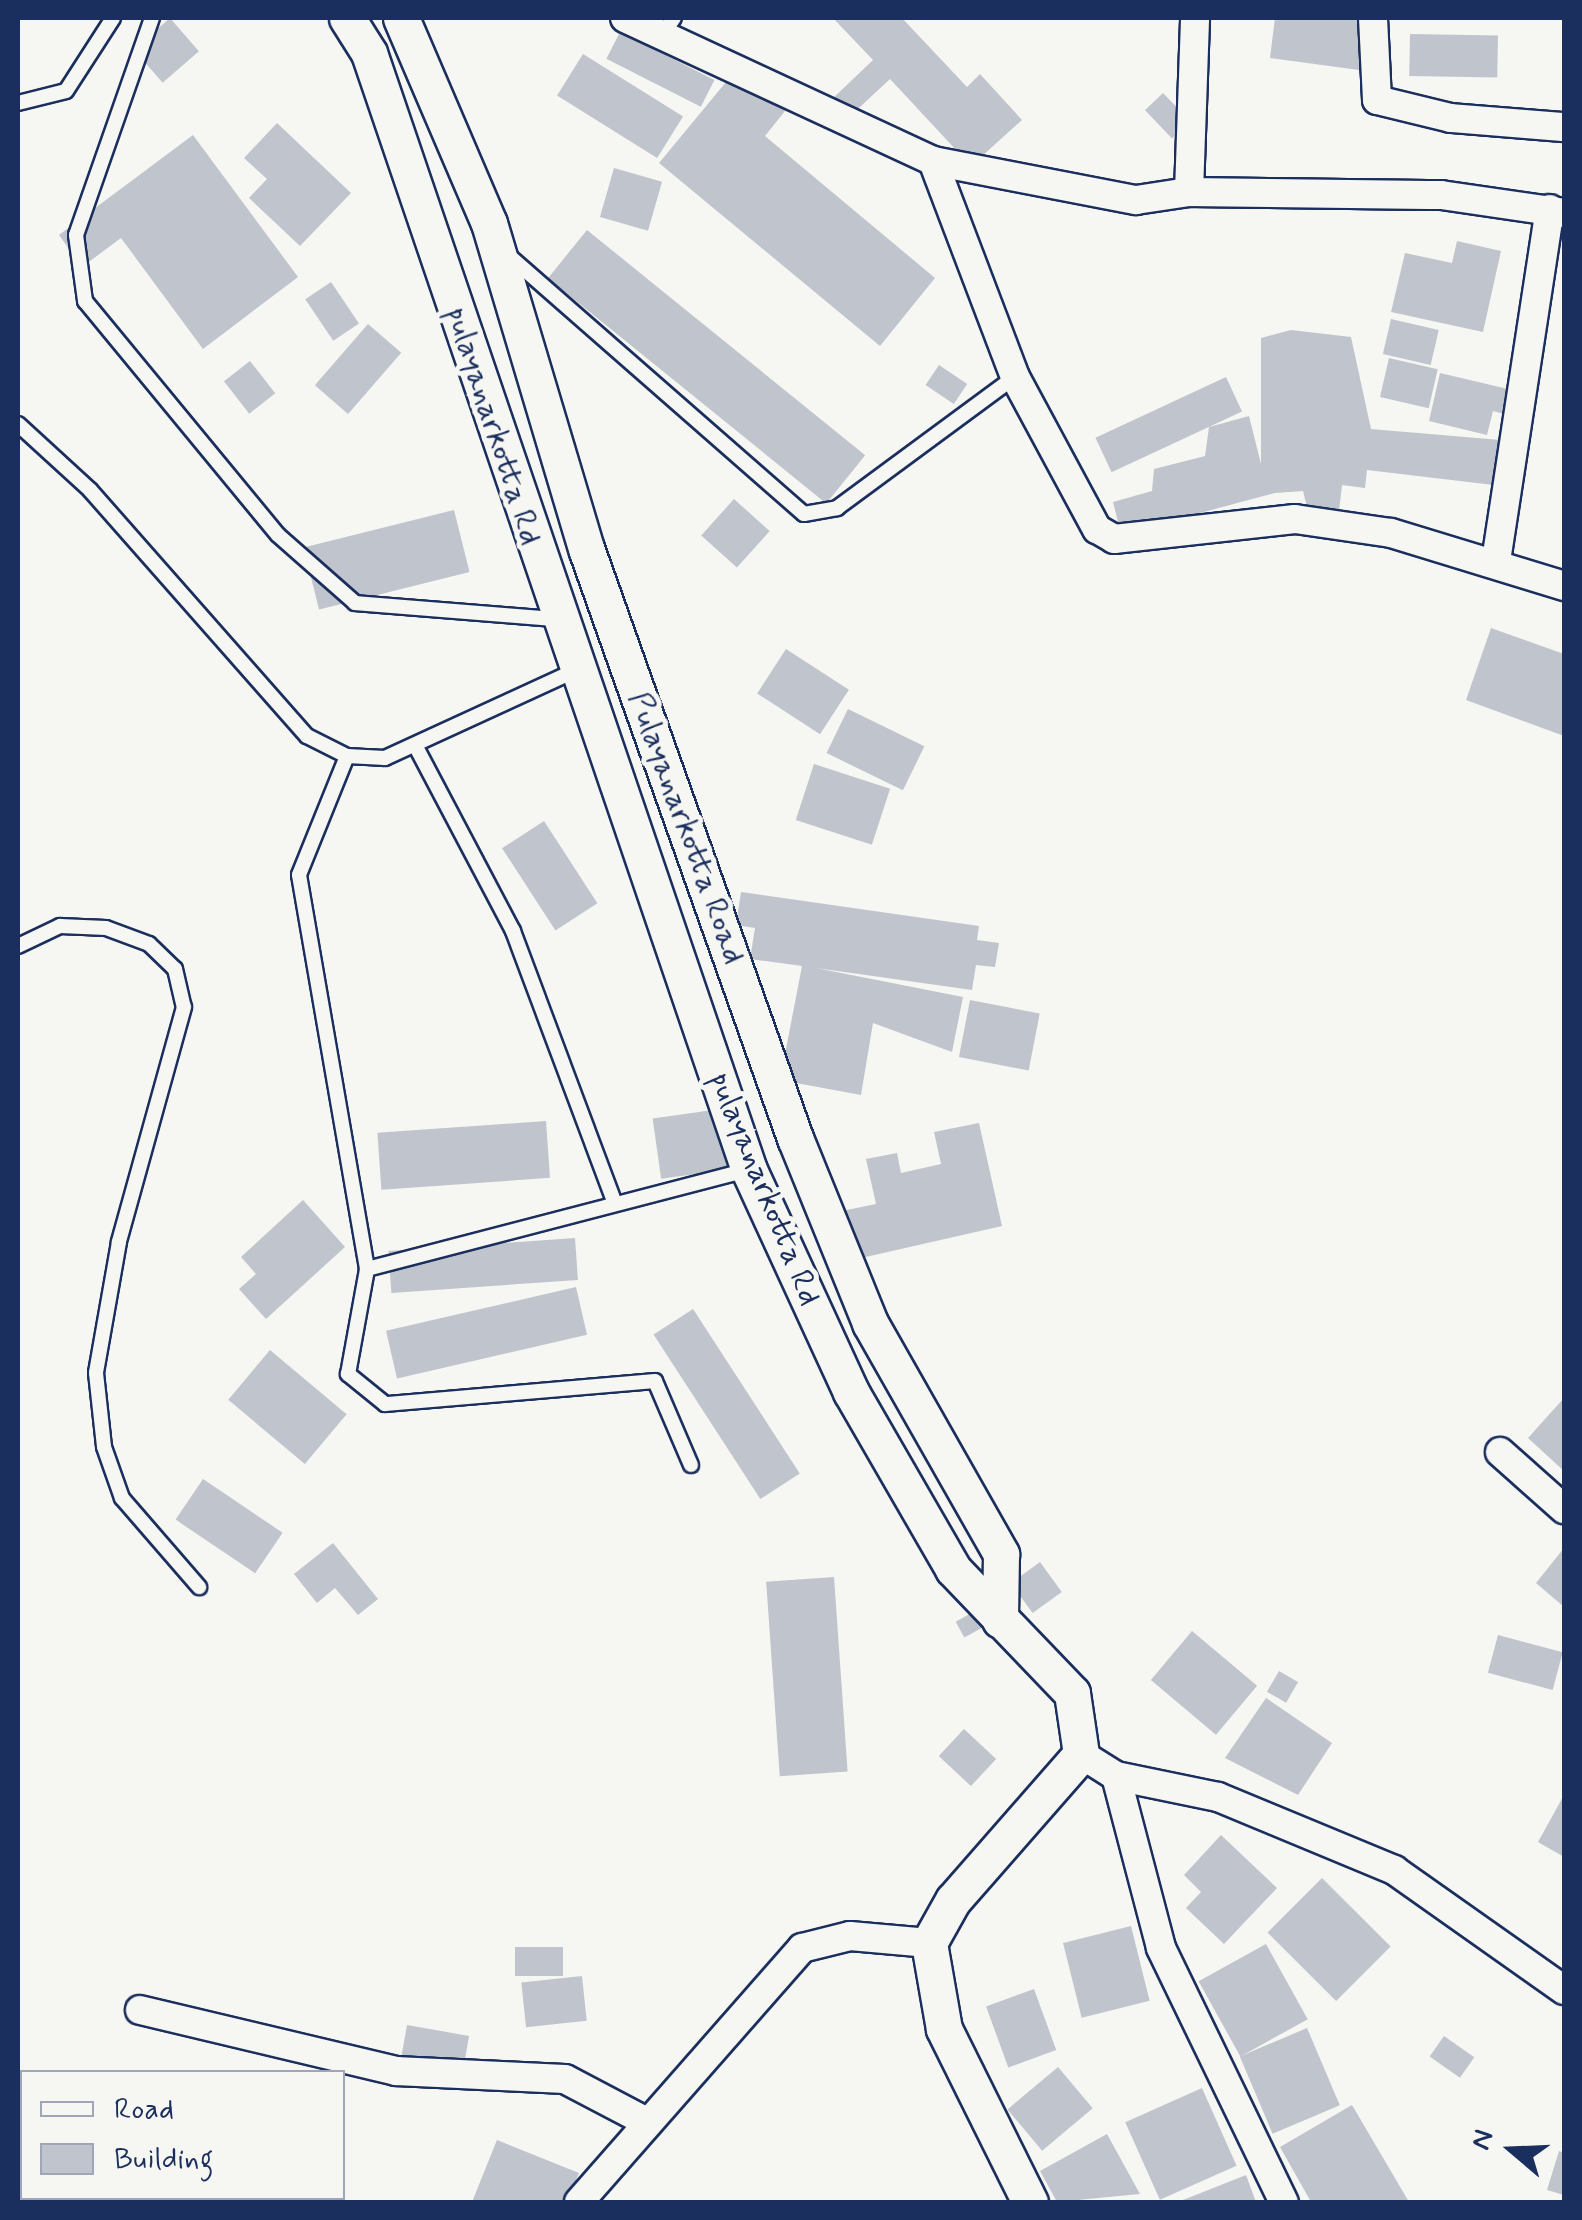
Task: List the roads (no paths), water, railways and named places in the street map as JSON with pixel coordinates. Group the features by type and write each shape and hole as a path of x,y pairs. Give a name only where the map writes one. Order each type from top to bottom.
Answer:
{"street":[{"name":"pulayanarkotta Rd","path":"347,18 370,53 556,619 579,669 749,1170 851,1392 953,1569 1072,1693 1081,1754"},
{"name":"Pulayanarkotta Road","path":"401,18 495,244 587,551 795,1138 870,1323 1001,1554 1000,1620"},
{"path":"626,18 668,26 933,161 1136,200 1189,192 1441,195 1557,211 1496,561"},
{"path":"1189,192 1195,18"},
{"path":"1373,18 1377,100 1452,118 1564,127"},
{"path":"933,161 1015,377 1072,488 1114,540 1295,519 1496,561 1564,586"},
{"path":"1500,1452 1564,1509"},
{"path":"1030,2202 944,2030 930,1942 953,1900 1081,1754 1116,1776 1218,1797 1394,1870 1564,1990"},
{"path":"1116,1776 1161,1948 1284,2202"},
{"path":"579,2202 645,2122 802,1948 850,1936 930,1942"},
{"path":"140,2010 396,2071 565,2079 645,2122"}],"lane":[{"path":"18,103 66,90 113,18"},
{"path":"152,18 76,236 85,301 278,535 356,602 556,619"},
{"path":"495,244 804,514 837,508 1015,377"},
{"path":"18,424 90,490 307,736 348,756 384,758 579,669"},
{"path":"414,745 512,931 614,1201"},
{"path":"348,756 299,875 368,1269 348,1374 385,1404 655,1381 690,1466"},
{"path":"18,946 60,926 106,928 149,944 174,969 184,1007 119,1242 96,1373 104,1447 122,1498 199,1586"},
{"path":"368,1269 614,1201 749,1170"}]}
